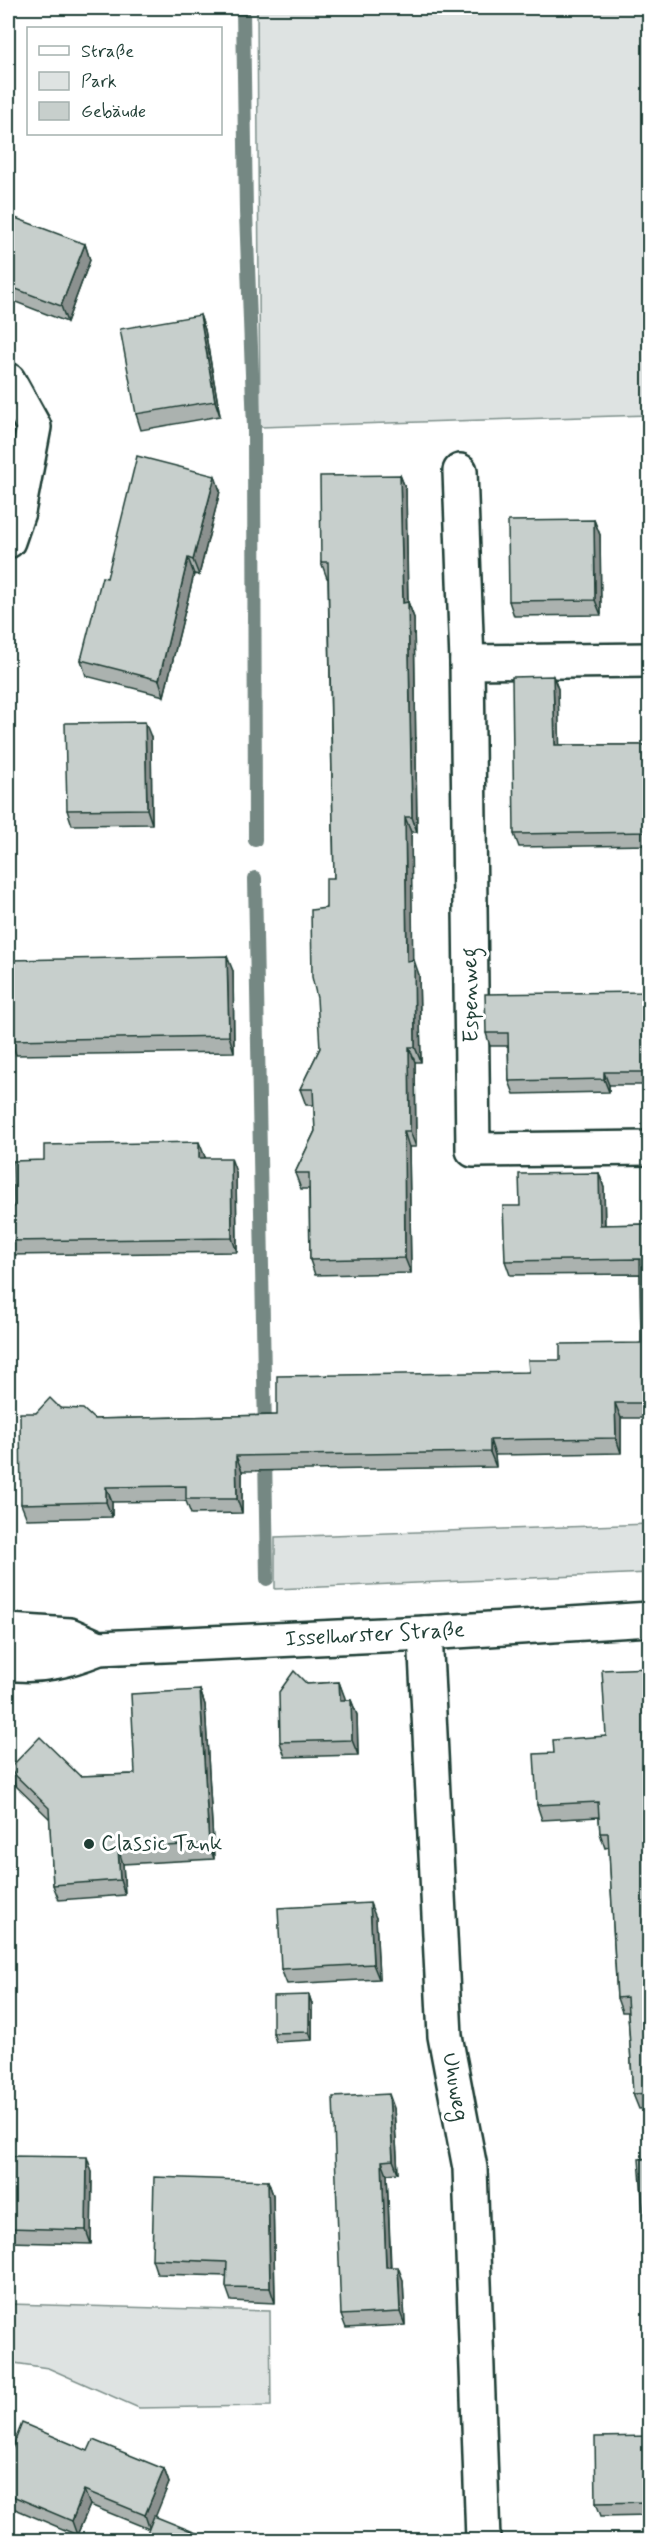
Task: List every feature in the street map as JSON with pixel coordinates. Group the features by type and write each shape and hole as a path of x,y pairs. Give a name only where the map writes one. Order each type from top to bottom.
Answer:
{"street":[{"path":"8,380 34,427 18,512 8,541"},
{"name":"Espenweg","path":"460,471 467,662 473,1150 650,1148"},
{"path":"467,662 650,660"},
{"name":"Isselhorster Straße","path":"8,1663 31,1666 49,1664 99,1648 425,1633 650,1619"},
{"name":"Isselhorster Straße","path":"8,1631 70,1635 99,1648"},
{"name":"Uhuweg","path":"425,1633 445,2036 470,2168 483,2541"}],"green space":[{"path":"257,8 649,8 649,415 260,427"},
{"path":"649,1524 649,1573 275,1589 275,1537"},
{"path":"8,2304 270,2311 271,2406 139,2408 48,2368 8,2362"}],"building":[{"path":"10,216 85,244 61,306 8,286"},
{"path":"200,315 215,401 136,414 120,329"},
{"path":"137,456 215,476 193,560 188,558 159,680 81,660 102,577 107,578"},
{"path":"400,475 403,603 408,602 412,817 405,817 407,961 414,960 415,1047 409,1047 410,1131 404,1131 405,1258 310,1260 309,1173 295,1173 315,1131 313,1089 300,1089 320,1048 317,998 312,977 311,910 326,908 326,878 334,878 328,562 321,562 320,476"},
{"path":"594,520 595,600 509,601 508,521"},
{"path":"553,676 555,745 650,745 650,832 514,834 512,677"},
{"path":"145,722 147,809 67,810 65,723"},
{"path":"227,956 229,1036 11,1040 9,960"},
{"path":"643,985 650,985 650,1072 604,1072 604,1079 509,1081 508,1033 486,1033 485,994 643,992"},
{"path":"199,1142 199,1158 231,1158 232,1238 8,1241 8,1207 14,1207 13,1161 44,1160 44,1145"},
{"path":"599,1173 600,1225 650,1224 650,1403 615,1403 616,1438 490,1440 490,1452 236,1456 237,1499 186,1499 186,1486 106,1487 106,1502 21,1504 20,1413 36,1413 50,1398 60,1408 83,1409 94,1419 277,1415 277,1376 529,1372 528,1360 560,1360 560,1344 641,1343 640,1259 505,1261 503,1206 520,1206 519,1174"},
{"path":"650,1668 650,2093 633,2094 627,1997 617,1998 608,1833 600,1833 598,1802 537,1805 534,1754 554,1753 553,1740 606,1736 602,1670"},
{"path":"294,1671 307,1684 339,1682 340,1700 351,1700 352,1740 280,1742 279,1692"},
{"path":"200,1690 209,1844 118,1848 120,1880 53,1885 49,1808 9,1769 40,1737 80,1776 135,1774 131,1694"},
{"path":"370,1903 373,1964 281,1969 278,1908"},
{"path":"309,1995 309,2032 273,2033 273,1996"},
{"path":"389,2094 393,2160 382,2161 386,2267 398,2267 400,2312 341,2315 333,2097"},
{"path":"8,2156 87,2157 86,2230 8,2228"},
{"path":"650,2158 650,2299 639,2159"},
{"path":"154,2177 268,2181 270,2288 226,2287 227,2262 152,2259"},
{"path":"22,2423 88,2451 93,2440 164,2469 145,2515 84,2490 72,2521 8,2494 8,2459"},
{"path":"650,2436 650,2502 596,2503 595,2437"},
{"path":"154,2516 216,2541 144,2541"}],"waterway":[{"path":"243,8 246,212 254,428 255,840"},
{"path":"255,878 265,1433"},
{"path":"265,1452 267,1579"}],"place":[{"name":"Classic Tank","path":"89,1844"}]}
